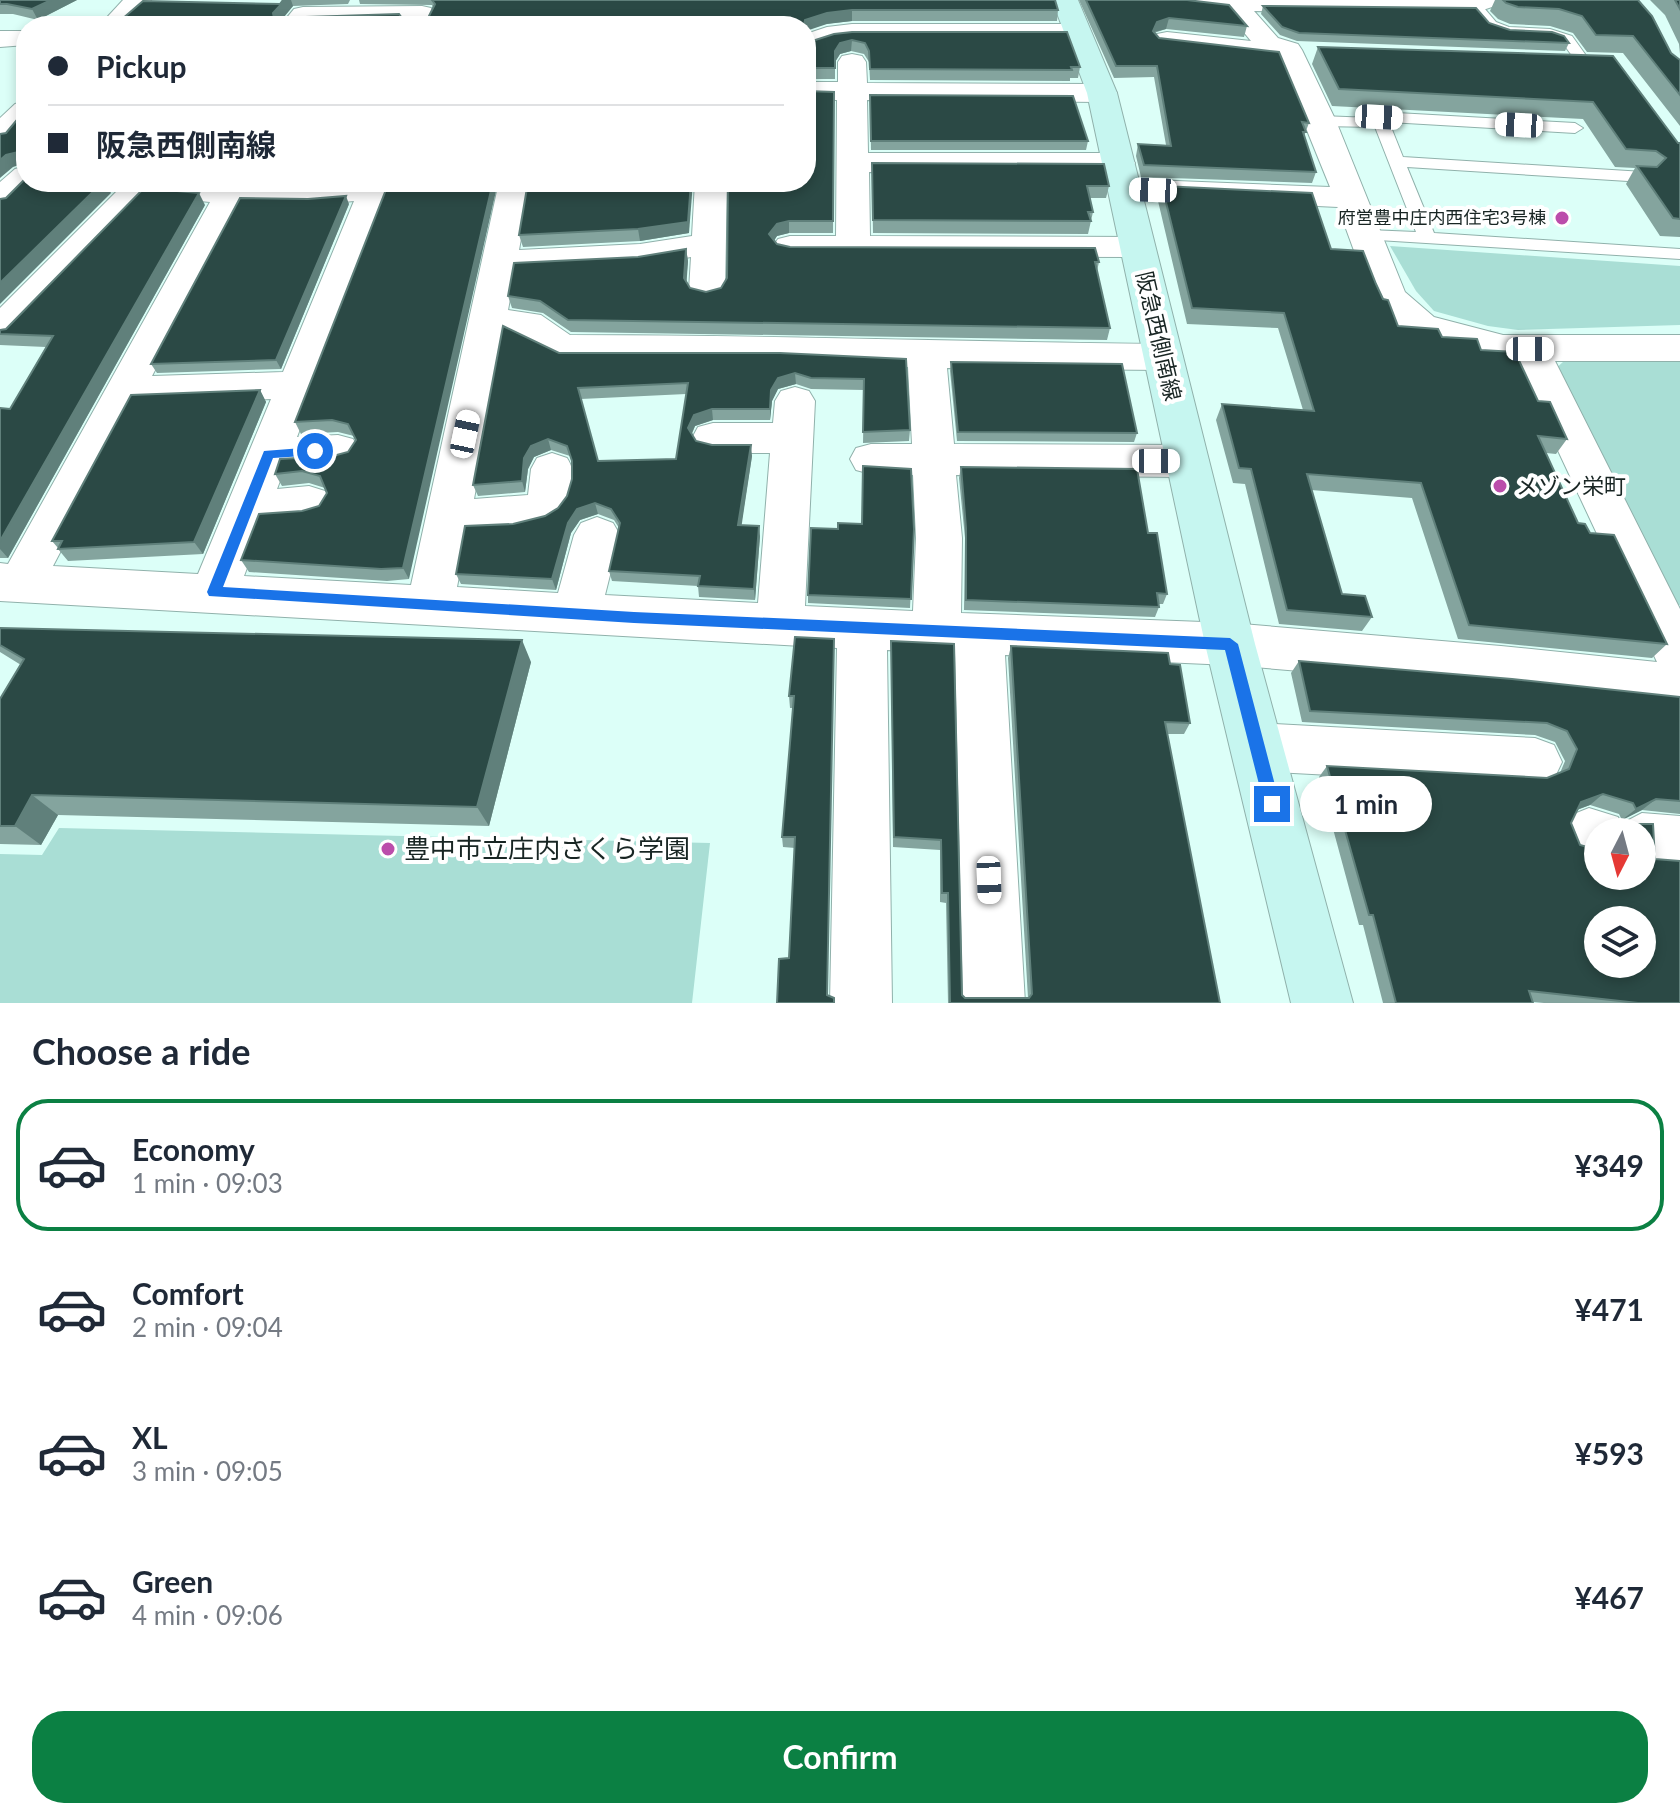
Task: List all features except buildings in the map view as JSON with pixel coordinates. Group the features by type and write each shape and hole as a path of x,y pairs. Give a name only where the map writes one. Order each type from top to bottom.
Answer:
{"street":[{"path":"122,16 138,0"},
{"path":"1181,0 1227,4 1480,2"},
{"path":"1227,4 1268,44 1304,50"},
{"path":"302,16 421,16"},
{"path":"816,39 843,26 1070,16"},
{"name":"阪急西側南線","path":"1070,16 1102,93 1230,644 1322,1003"},
{"path":"843,26 852,92 853,246"},
{"path":"1167,40 1267,51 1304,50"},
{"path":"1304,50 1321,121 1350,198 1368,235 1389,297 1421,326 1503,348 1680,348"},
{"path":"1506,58 1613,62"},
{"path":"816,91 1102,93"},
{"path":"0,135 16,120"},
{"path":"852,162 1122,176 1350,198"},
{"path":"0,200 16,185"},
{"path":"0,330 137,192"},
{"path":"207,192 307,198 342,192"},
{"path":"214,592 375,192"},
{"path":"430,607 513,192"},
{"path":"707,290 711,192"},
{"path":"230,195 124,391 10,582 576,615 1230,644 1501,667 1680,687"},
{"path":"499,262 640,255 709,244"},
{"path":"790,246 1138,247"},
{"path":"488,321 528,324 562,348 781,348 927,355 1164,357"},
{"path":"1530,349 1680,659"},
{"path":"927,355 939,538 958,633 994,1003"},
{"path":"124,391 295,385"},
{"path":"713,438 793,420 780,625"},
{"path":"268,454 338,450"},
{"path":"871,459 1188,461"},
{"path":"448,518 540,511 549,503 552,469"},
{"path":"247,508 309,503"},
{"path":"576,615 597,535"},
{"path":"861,1003 862,629"},
{"path":"1258,747 1535,762"},
{"path":"1656,841 1680,843"}],"lane":[{"path":"1480,2 1491,25 1507,31 1550,33 1567,39 1583,61"},
{"path":"1427,238 1379,117 1575,128"},
{"path":"1321,121 1381,123"},
{"path":"1399,162 1644,177"},
{"path":"1368,235 1680,254"}],"shaded area":[{"path":"1390,246 1680,266 1680,325 1518,330 1488,326 1434,311 1416,291"},
{"path":"1680,360 1680,605 1665,603 1551,373 1564,361"},
{"path":"59,828 710,843 692,1003 0,1003 0,854 42,855"}],"place":[{"name":"府営豊中庄内西住宅3号棟","path":"1562,218"},
{"name":"メゾン栄町","path":"1500,486"},
{"name":"豊中市立庄内さくら学園","path":"388,849"}],"route":[{"path":"315,451 268,454 214,592 634,618 1230,644 1272,804"}]}
